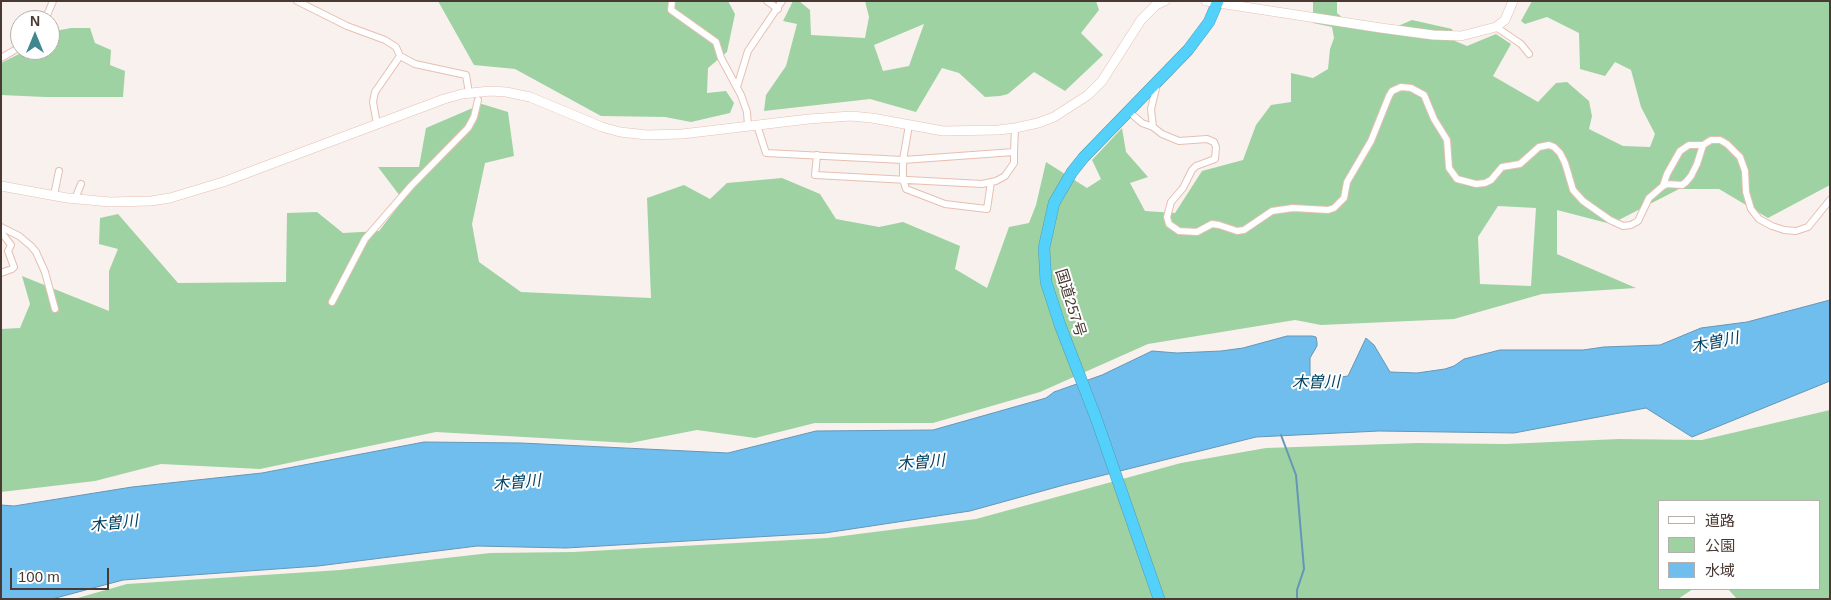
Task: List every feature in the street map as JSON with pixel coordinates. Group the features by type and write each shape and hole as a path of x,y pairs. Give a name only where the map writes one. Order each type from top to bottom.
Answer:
{"highway":[{"name":"国道257号","path":"1159,599 1046,282 1044,266 1045,237 1054,203 1072,172 1197,40 1209,22 1214,2"}],"street":[{"path":"297,1 347,26 385,40 396,48 400,56 415,64 466,75 469,93"},
{"path":"672,1 671,10 716,42 721,58 737,87 752,126 766,153 903,160 1014,152"},
{"path":"768,1 778,9"},
{"path":"737,87 748,51 782,1"},
{"path":"1,186 75,199 110,202 151,201 178,196 223,182 444,99 469,93 498,91 517,94 547,103 602,127 633,134 666,136 816,118 852,116 872,118 930,130 957,132 1015,128 1054,117 1088,95 1102,81 1141,20 1156,5 1165,1"},
{"path":"1214,2 1433,35 1462,36 1496,26 1505,20 1513,1"},
{"path":"1496,26 1521,44 1529,54"},
{"path":"377,124 373,102 375,92 400,56"},
{"path":"1153,126 1151,109 1157,82"},
{"path":"1128,112 1142,123 1153,126 1162,134 1179,142 1207,139 1214,142 1216,147 1215,159 1196,166 1183,188 1170,202 1167,217 1169,224 1179,231 1197,232 1212,224 1237,231 1244,230 1272,211 1294,208 1328,210 1334,208 1344,198 1347,182 1371,141 1389,96 1392,91 1401,87 1411,88 1424,95 1434,119 1447,140 1449,168 1457,180 1485,183 1491,180 1502,167 1520,164 1539,147 1549,145 1560,153 1569,172 1574,190 1583,201 1610,220 1627,226 1638,221 1649,198 1663,186 1667,184 1682,185 1686,182 1697,164 1703,145"},
{"path":"332,302 365,239 411,186 468,128 474,117 478,100"},
{"path":"909,125 903,160 903,179 906,189 945,204 987,209 991,182"},
{"path":"816,155 815,175 982,184 1005,176 1014,163 1015,128"},
{"path":"1663,186 1680,150 1689,145 1703,145 1712,140 1720,140 1740,156 1745,171 1746,192 1751,209 1759,219 1784,230 1796,231 1808,227 1830,200"},
{"path":"54,195 59,171"},
{"path":"75,199 81,184"},
{"path":"1,227 19,236 36,252 55,309"},
{"path":"1,232 11,245 8,251 14,267 1,273"}],"green space":[{"path":"438,1 728,1 735,14 727,52 708,68 707,93 726,91 734,103 730,113 691,122 665,117 601,116 515,69 474,65"},
{"path":"793,1 799,1 810,10 811,35 865,38 869,17 865,1 1096,1 1099,10 1081,33 1103,55 1065,91 1034,72 1008,94 985,97 959,73 942,68 916,112 870,99 764,111 766,95 786,66 797,24 783,21","holes":["924,24 909,66 883,71 874,45"]},
{"path":"1313,1 1337,1 1337,13 1353,27 1384,32 1412,20 1452,29 1455,41 1467,46 1496,34 1511,44 1493,76 1538,102 1556,83 1567,82 1589,101 1592,116 1589,129 1623,146 1650,147 1655,134 1641,107 1631,70 1615,62 1605,76 1580,69 1579,33 1547,17 1525,24 1521,21 1532,1 1830,1 1830,185 1768,218 1719,189 1679,189 1611,224 1557,210 1557,254 1636,288 1542,294 1454,319 1321,325 1295,320 1148,344 1040,392 933,423 815,423 755,438 697,430 630,443 436,432 260,469 161,464 95,481 1,492 1,329 20,328 30,304 22,276 109,311 109,271 118,249 99,244 100,218 118,214 178,283 286,282 287,213 317,212 343,233 379,231 403,200 378,167 419,167 426,128 482,104 508,112 514,156 485,163 472,224 479,262 521,292 651,298 647,198 684,185 710,199 727,183 782,178 820,194 836,219 879,227 903,222 960,246 955,269 987,288 1009,227 1029,223 1036,205 1046,162 1087,188 1101,179 1092,160 1122,128 1126,152 1148,177 1130,183 1145,211 1175,213 1202,171 1243,160 1256,125 1271,105 1291,102 1291,73 1313,78 1328,69 1330,49 1334,38 1332,27 1313,23","holes":["1498,206 1536,208 1531,286 1480,284 1478,237"]},
{"path":"90,28 95,43 111,50 110,65 125,71 123,97 1,95 1,63 10,58 60,60 60,30"},
{"path":"1830,410 1830,599 1737,599 1729,590 1821,590 1821,500 1658,500 1658,590 1692,590 1678,599 74,599 127,584 340,570 490,553 573,552 827,538 976,519 1181,463 1266,448 1417,443 1506,444 1619,439 1702,440"}],"water":[{"name":"木曽川","path":"1830,300 1830,381 1692,437 1646,408 1514,433 1379,431 1256,437 1064,485 970,511 825,533 566,548 477,546 318,566 123,580 52,599 1,599 1,505 14,506 132,487 262,473 424,442 521,443 728,453 816,431 933,430 1046,398 1054,392 1102,375 1152,351 1177,353 1221,351 1243,348 1287,336 1312,336 1316,337 1317,346 1310,358 1310,374 1312,378 1322,380 1348,376 1366,338 1374,345 1390,372 1417,373 1445,369 1454,366 1464,359 1500,350 1583,350 1604,347 1660,345 1701,328 1747,322"}],"waterway":[{"path":"1281,435 1296,475 1304,569 1297,590 1297,599"}]}
